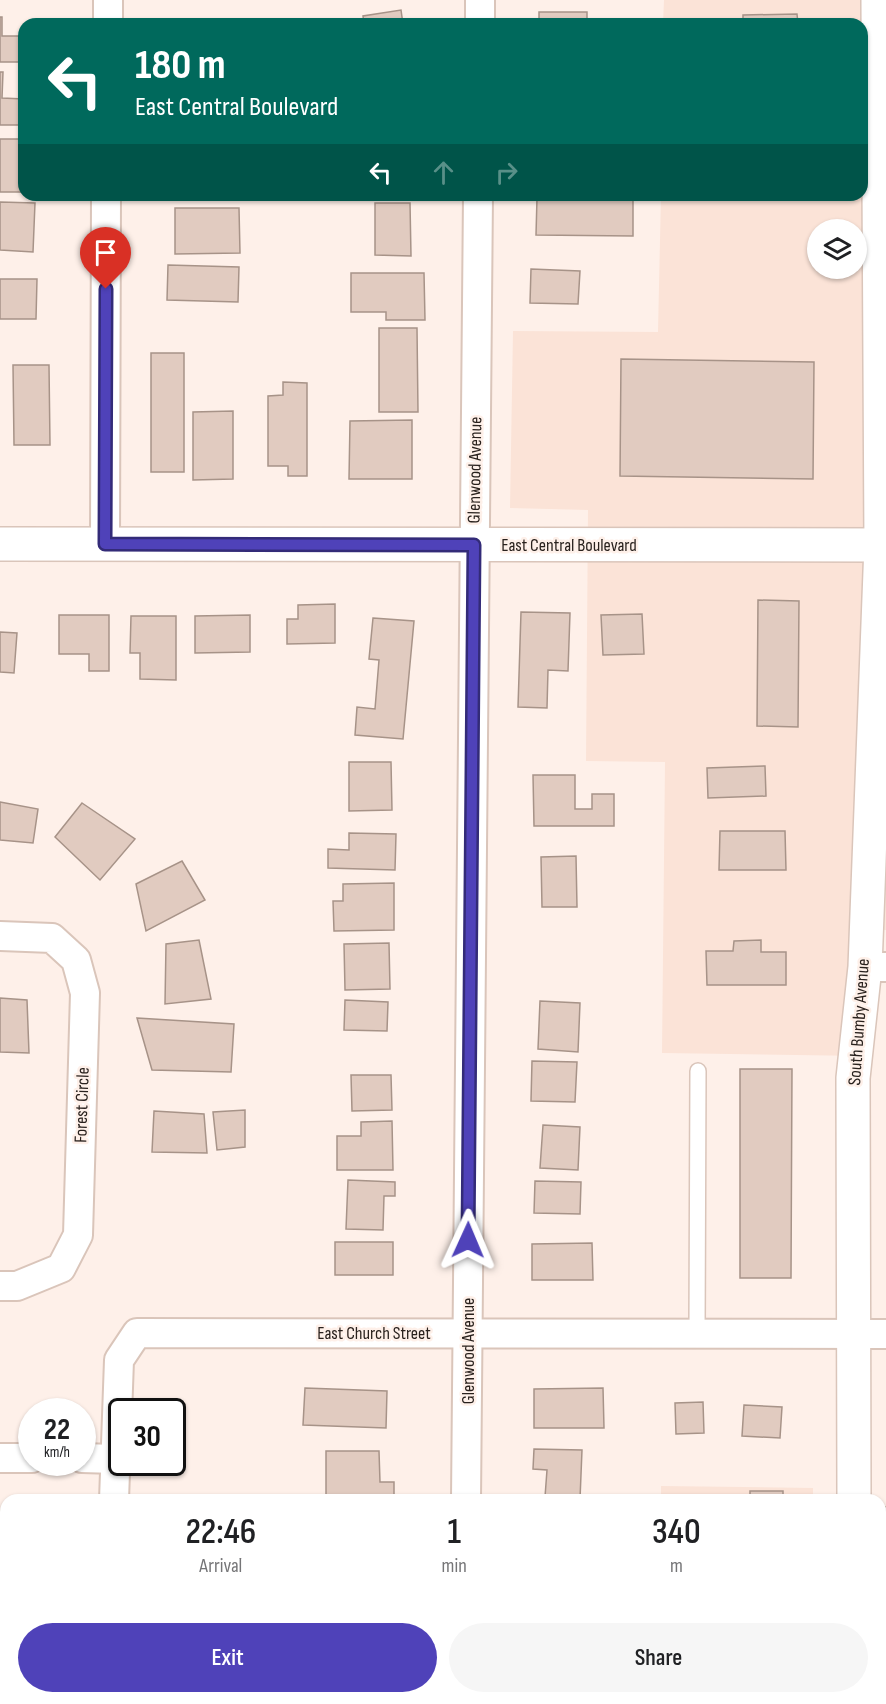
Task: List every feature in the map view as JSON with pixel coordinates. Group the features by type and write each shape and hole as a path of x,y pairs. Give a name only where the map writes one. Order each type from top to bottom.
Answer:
{"street":[{"path":"108,0 108,18"},
{"path":"480,0 480,18"},
{"name":"South Bumby Avenue","path":"854,1494 853,1078 875,967 883,545 882,134 878,0"},
{"path":"105,544 106,201"},
{"name":"Glenwood Avenue","path":"466,1494 478,201"},
{"name":"East Central Boulevard","path":"0,544 883,545"},
{"name":"Forest Circle","path":"0,936 52,938 76,960 85,993 78,1236 61,1268 18,1286 0,1286"},
{"name":"East Church Street","path":"117,1398 119,1360 137,1333 886,1334"},
{"path":"0,1458 18,1458"},
{"path":"114,1494 115,1476"}],"lane":[{"path":"697,1333 698,1071"}],"shaded area":[{"path":"664,0 886,0 886,930 865,930 864,1056 662,1053 665,762 586,761 588,510 510,508 513,331 658,332 661,201 868,201 868,18 663,18"},
{"path":"661,1486 813,1488 813,1494 661,1494"}],"building":[{"path":"401,10 402,18 363,18 363,16"},
{"path":"539,12 587,12 587,18 539,18"},
{"path":"797,14 797,18 743,18 743,15"},
{"path":"0,17 2,17 2,36 18,36 18,62 0,62"},
{"path":"0,72 3,72 2,98 18,99 18,125 0,125"},
{"path":"0,139 18,139 18,192 0,192"},
{"path":"537,201 633,201 633,236 536,235"},
{"path":"0,202 35,203 33,252 0,250"},
{"path":"375,203 410,203 411,256 375,255"},
{"path":"175,208 239,208 240,253 175,254"},
{"path":"168,265 239,267 238,302 167,300"},
{"path":"531,269 580,271 578,304 530,303"},
{"path":"351,273 424,273 425,320 386,320 386,312 351,312"},
{"path":"0,279 37,279 36,319 0,319"},
{"path":"379,328 417,328 418,412 379,412"},
{"path":"151,353 184,353 184,472 151,472"},
{"path":"621,359 814,362 813,479 620,476"},
{"path":"13,365 49,365 50,445 14,445"},
{"path":"283,382 307,383 307,476 288,476 288,466 268,466 268,396 283,395"},
{"path":"233,411 233,479 193,480 193,412"},
{"path":"412,420 412,479 349,479 350,421"},
{"path":"758,600 799,601 798,727 757,726"},
{"path":"335,604 335,643 287,644 287,619 298,619 298,605"},
{"path":"521,612 570,613 568,671 548,670 547,708 518,707"},
{"path":"642,614 644,654 603,655 601,615"},
{"path":"59,615 109,615 109,671 89,671 89,654 59,654"},
{"path":"250,615 250,652 195,653 195,616"},
{"path":"131,616 176,616 176,680 140,679 140,653 130,653"},
{"path":"373,618 414,621 403,739 355,735 357,707 375,709 379,660 369,659"},
{"path":"0,632 17,633 14,673 0,672"},
{"path":"349,762 391,762 392,810 349,811"},
{"path":"765,766 766,796 708,798 707,768"},
{"path":"533,775 575,775 575,809 592,809 592,794 614,794 614,826 534,826"},
{"path":"0,802 38,809 33,843 0,840"},
{"path":"82,803 135,839 100,880 55,837"},
{"path":"720,831 785,831 786,870 719,870"},
{"path":"349,833 396,834 395,870 328,868 328,849 349,850"},
{"path":"576,856 577,907 542,907 541,857"},
{"path":"182,861 205,900 146,931 136,884"},
{"path":"394,883 394,930 334,931 333,901 343,901 343,884"},
{"path":"199,940 211,999 165,1004 166,944"},
{"path":"761,940 761,952 786,952 786,985 707,985 706,951 733,951 734,941"},
{"path":"389,943 390,989 345,990 344,944"},
{"path":"0,998 27,1000 29,1053 0,1052"},
{"path":"345,1000 388,1002 387,1031 344,1030"},
{"path":"540,1001 580,1003 578,1052 538,1049"},
{"path":"137,1018 234,1024 231,1072 152,1070"},
{"path":"532,1061 577,1062 575,1102 531,1101"},
{"path":"740,1069 792,1069 791,1278 740,1278"},
{"path":"351,1075 391,1075 392,1110 352,1111"},
{"path":"245,1110 245,1147 217,1150 213,1112"},
{"path":"154,1111 204,1114 207,1153 152,1152"},
{"path":"392,1121 393,1170 337,1170 337,1136 361,1136 361,1122"},
{"path":"543,1125 580,1127 578,1170 540,1168"},
{"path":"348,1180 395,1182 395,1196 384,1196 383,1230 346,1229"},
{"path":"535,1181 581,1182 580,1214 534,1213"},
{"path":"335,1242 393,1242 393,1275 335,1275"},
{"path":"592,1243 593,1280 532,1280 532,1244"},
{"path":"305,1388 387,1391 386,1428 303,1425"},
{"path":"603,1388 604,1428 534,1428 534,1389"},
{"path":"703,1402 704,1433 676,1434 675,1403"},
{"path":"744,1405 782,1407 780,1438 742,1436"},
{"path":"534,1449 582,1450 580,1494 545,1494 547,1470 533,1469"},
{"path":"326,1451 379,1451 380,1482 394,1482 394,1494 326,1494"},
{"path":"750,1491 783,1491 783,1494 750,1494"}],"route":[{"path":"106,289 105,544 474,545 468,1240"}]}
